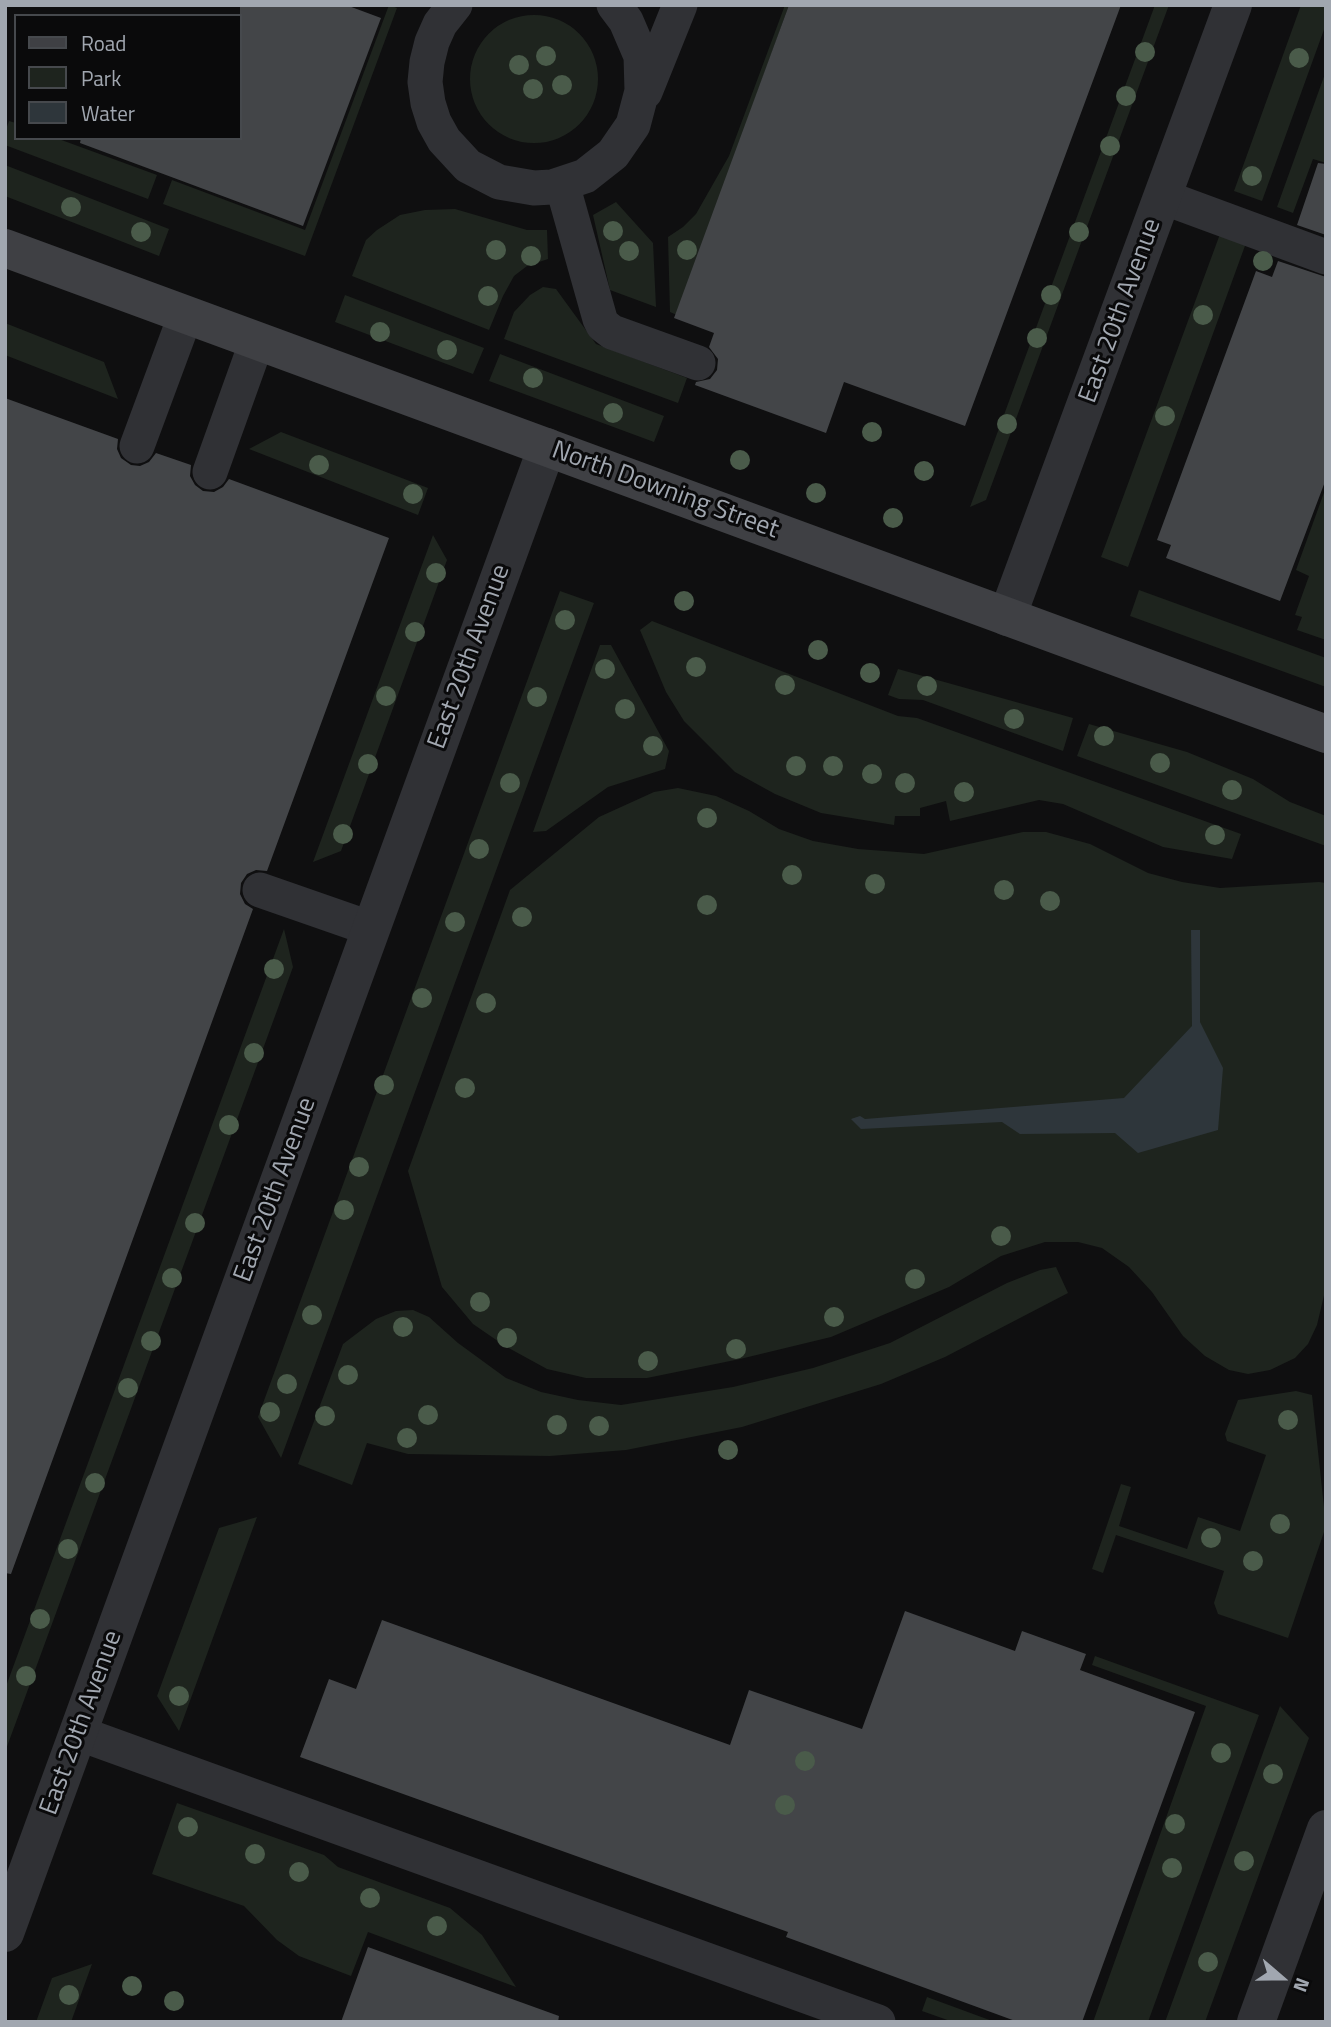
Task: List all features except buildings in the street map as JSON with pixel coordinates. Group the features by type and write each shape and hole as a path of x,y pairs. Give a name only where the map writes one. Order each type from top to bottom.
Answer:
{"main road":[{"name":"North Downing Street","path":"5,248 1326,734"}],"street":[{"name":"East 20th Avenue","path":"1007,617 1233,5"},
{"name":"East 20th Avenue","path":"5,1933 547,447"},
{"path":"1256,2022 1326,1829"}],"lane":[{"path":"455,5 440,24 427,62 425,82 434,122 444,140 468,166 499,182 534,188 562,184 585,176 613,155 624,141 639,108 680,5"},
{"path":"614,5 626,21 641,56 642,91 639,108"},
{"path":"562,184 603,326 612,332 698,363"},
{"path":"1163,197 1326,257"},
{"path":"137,446 186,314"},
{"path":"210,472 257,341"},
{"path":"260,890 372,929"},
{"path":"78,1733 878,2022"}],"green space":[{"path":"389,5 397,8 305,256 163,204 172,180 305,230"},
{"path":"785,5 789,5 677,315 670,312 668,237 696,214 729,156"},
{"path":"1155,5 1169,5 986,500 970,507"},
{"path":"1301,5 1326,5 1326,24 1262,201 1234,191"},
{"path":"534,15 559,20 579,34 593,54 598,79 593,104 579,124 559,138 534,143 509,138 489,124 475,104 470,79 475,54 489,34 509,20"},
{"path":"1326,71 1326,163 1313,159 1293,213 1277,207"},
{"path":"9,121 14,122 14,140 61,140 157,175 148,199 5,145 5,132"},
{"path":"5,165 169,229 159,256 5,196"},
{"path":"616,202 653,243 656,307 610,290 593,215"},
{"path":"455,209 527,230 547,230 548,259 527,266 514,276 489,330 352,276 366,240 400,215 425,210"},
{"path":"1220,234 1246,243 1128,567 1101,557"},
{"path":"543,287 556,289 596,344 687,378 678,403 504,339 514,312 530,295"},
{"path":"345,295 484,348 473,374 335,322"},
{"path":"5,323 104,362 118,399 5,355"},
{"path":"500,354 664,416 654,442 489,381"},
{"path":"281,432 428,488 418,515 249,449"},
{"path":"1326,487 1326,640 1297,630 1302,617 1295,615 1309,576 1296,570"},
{"path":"433,535 447,560 341,851 313,862"},
{"path":"1139,590 1326,658 1326,687 1130,616"},
{"path":"560,591 594,603 281,1458 258,1417"},
{"path":"652,621 898,716 917,718 1241,834 1232,859 1163,847 1063,804 1039,800 950,821 946,801 920,808 920,816 895,816 894,825 821,813 775,794 735,772 684,721 666,692 640,630"},
{"path":"600,645 611,645 669,751 665,769 608,787 546,831 533,832"},
{"path":"898,669 1073,718 1063,751 923,700 899,699 888,695"},
{"path":"1089,724 1187,752 1253,779 1290,802 1326,816 1326,846 1077,756"},
{"path":"678,788 716,796 779,829 813,841 858,849 924,854 1023,832 1046,832 1090,844 1148,873 1182,882 1220,888 1326,883 1326,1287 1317,1325 1308,1344 1295,1358 1270,1370 1248,1374 1229,1370 1205,1356 1183,1336 1152,1292 1129,1267 1102,1248 1078,1242 1045,1242 1001,1256 949,1287 831,1337 647,1378 586,1378 547,1369 505,1346 473,1324 442,1287 408,1171 510,890 599,817 654,792"},
{"path":"284,929 293,967 5,1752 5,1689"},
{"path":"1056,1267 1068,1293 945,1357 881,1384 742,1427 626,1450 550,1456 408,1454 367,1443 352,1485 298,1464 343,1344 376,1319 396,1311 413,1310 429,1317 458,1343 506,1378 541,1392 621,1405 733,1387 813,1368 890,1343 1007,1283 1040,1270"},
{"path":"1296,1391 1312,1395 1326,1526 1288,1638 1218,1614 1214,1603 1224,1571 1116,1535 1103,1573 1092,1569 1121,1484 1131,1487 1119,1526 1187,1549 1198,1517 1240,1531 1266,1455 1227,1441 1225,1434 1238,1400"},
{"path":"257,1517 179,1731 157,1696 219,1528"},
{"path":"1095,1656 1259,1715 1148,2022 1093,2022 1206,1706 1092,1665"},
{"path":"1280,1706 1309,1738 1205,2022 1165,2022"},
{"path":"177,1803 324,1855 338,1867 450,1908 482,1935 516,1987 368,1932 351,1976 299,1956 277,1940 244,1906 152,1874"},
{"path":"92,1964 71,2022 36,2022 52,1978"},
{"path":"927,1997 995,2022 953,2022 922,2011"}],"water":[{"path":"1191,930 1200,930 1200,1022 1223,1068 1218,1130 1138,1153 1115,1133 1020,1134 1002,1122 861,1129 851,1119 860,1116 865,1119 1124,1098 1192,1026"}]}
